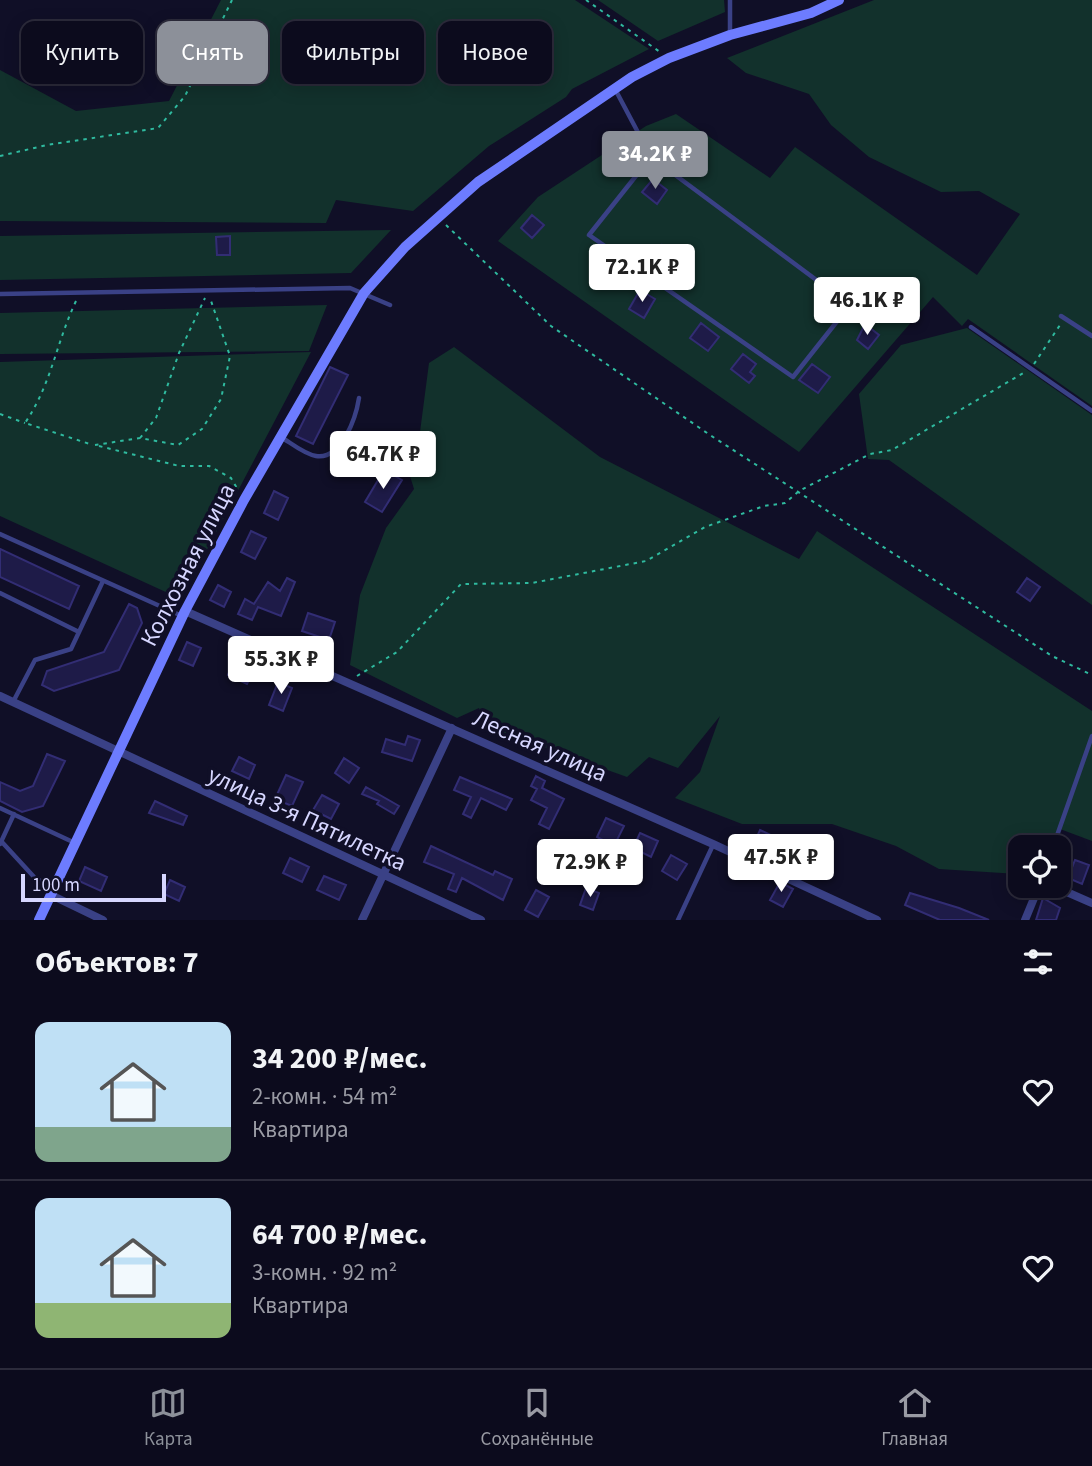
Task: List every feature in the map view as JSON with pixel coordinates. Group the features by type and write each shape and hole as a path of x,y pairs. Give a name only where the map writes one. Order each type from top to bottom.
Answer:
{"street":[{"name":"Колхозная улица","path":"39,920 184,614 244,500 364,293 405,247 478,182 615,88 669,58 730,35 811,13 839,0"},
{"name":"Лесная улица","path":"184,614 452,728 877,920"},
{"name":"улица 3-я Пятилетка","path":"0,696 481,920"},
{"path":"362,920 452,728"},
{"path":"53,892 103,920"},
{"path":"1071,894 1092,903"},
{"path":"1025,920 1034,898"}],"lane":[{"path":"730,0 730,35"},
{"path":"615,88 651,158 850,305 793,377 589,235 651,158"},
{"path":"0,294 350,288 390,305"},
{"path":"1063,317 1092,336"},
{"path":"971,327 1092,411"},
{"path":"280,437 314,456 325,455 339,446 356,414 359,398"},
{"path":"339,446 377,467"},
{"path":"0,534 184,614"},
{"path":"12,703 35,660 71,649 103,581"},
{"path":"0,593 79,632"},
{"path":"1057,835 1092,736"},
{"path":"0,808 76,844"},
{"path":"14,814 1,843 35,878 53,892"},
{"path":"678,920 713,844"}],"path":[{"path":"0,156 47,145 159,128 185,96 232,0"},
{"path":"586,0 669,58"},
{"path":"438,218 551,326 710,435 1052,656 1092,675"},
{"path":"140,438 156,418 179,353 200,313 208,290"},
{"path":"95,445 140,438 178,446 202,429 221,399 230,356 208,290"},
{"path":"25,423 42,397 60,350 62,330 80,291"},
{"path":"347,682 397,652 461,584 532,583 646,561 705,527 764,506 785,503 799,491 870,454 892,450 1032,368 1063,317"},
{"path":"0,414 95,445 179,466 209,466 231,478 244,500"}],"green space":[{"path":"221,0 575,0 649,49 572,89 566,97 489,146 413,211 336,200 326,223 0,221 0,70 21,81 21,84 26,84 76,111 169,101 178,84 268,84 268,21 210,21"},
{"path":"598,0 724,0 725,12 658,41"},
{"path":"874,0 1092,0 1092,406 968,319 962,326 933,297 799,452 498,241 538,197 646,126 676,114 770,178 795,147 977,275 1020,214 979,191 941,192 869,157 831,125 809,94 746,73 727,58"},
{"path":"391,230 351,273 0,280 0,236"},
{"path":"327,305 309,351 0,354 0,313"},
{"path":"967,328 1092,415 1092,605 889,460 868,459 859,394 901,345"},
{"path":"454,347 600,457 799,559 817,531 1092,711 1092,841 1060,829 1057,835 1008,835 1008,873 939,869 896,846 832,824 742,824 675,798 700,772 720,716 678,768 649,757 627,777 487,727 479,708 457,718 350,665 360,595 386,528 414,489 406,463 420,432 429,363"},
{"path":"311,352 181,599 0,516 0,362"}],"building":[{"path":"653,179 667,190 657,204 642,192"},
{"path":"532,215 544,225 532,238 521,228"},
{"path":"230,236 230,255 217,255 216,237"},
{"path":"662,245 674,254 666,272 650,261"},
{"path":"607,263 620,267 617,271 623,276 610,288 596,278"},
{"path":"640,290 655,299 644,318 629,309"},
{"path":"701,323 719,337 708,351 690,338"},
{"path":"865,324 879,335 868,349 857,340"},
{"path":"743,354 756,364 750,372 755,376 749,383 731,369"},
{"path":"812,364 830,377 818,393 799,380"},
{"path":"330,367 348,375 313,444 296,436"},
{"path":"384,470 402,480 382,512 365,502"},
{"path":"274,491 288,498 278,520 264,513"},
{"path":"251,531 266,538 255,559 241,552"},
{"path":"0,549 79,586 69,609 0,577"},
{"path":"287,578 295,582 281,616 258,607 252,620 238,614 245,599 254,604 268,582 280,591"},
{"path":"1027,578 1040,587 1030,601 1017,592"},
{"path":"218,585 231,592 224,607 210,600"},
{"path":"129,604 137,608 142,623 119,670 54,691 42,685 47,671 104,652"},
{"path":"308,613 335,622 329,640 302,631"},
{"path":"187,642 201,648 193,666 179,660"},
{"path":"233,662 253,672 247,684 228,675"},
{"path":"278,682 292,688 283,711 269,705"},
{"path":"408,736 420,740 412,761 382,752 386,739 405,745"},
{"path":"47,754 65,761 43,806 22,812 0,801 0,782 20,791 33,786"},
{"path":"239,757 255,765 249,779 232,771"},
{"path":"344,758 359,768 349,783 335,773"},
{"path":"286,775 303,782 292,806 275,799"},
{"path":"536,776 545,781 542,788 564,799 549,829 539,824 547,808 531,800 537,789 531,786"},
{"path":"460,777 512,799 506,810 481,798 471,818 463,814 471,797 454,790"},
{"path":"366,787 399,806 394,814 377,804 379,801 362,794"},
{"path":"322,795 339,804 331,819 313,810"},
{"path":"155,801 187,816 183,825 149,813"},
{"path":"606,818 624,826 614,846 597,837"},
{"path":"760,830 783,841 785,836 802,844 797,856 755,841"},
{"path":"640,833 658,841 651,857 633,848"},
{"path":"431,846 493,875 495,871 512,879 503,900 462,878 456,892 448,889 454,874 424,862"},
{"path":"671,855 687,864 677,880 662,871"},
{"path":"290,858 309,867 302,882 283,873"},
{"path":"1075,860 1089,865 1082,884 1071,879"},
{"path":"85,867 107,877 101,891 79,881"},
{"path":"324,876 346,885 339,900 317,890"},
{"path":"170,880 185,887 179,901 164,894"},
{"path":"780,882 793,889 783,907 770,900"},
{"path":"586,888 599,893 593,910 580,905"},
{"path":"536,890 549,897 538,917 525,910"},
{"path":"910,893 989,920 940,920 905,905"},
{"path":"1043,898 1060,908 1056,920 1036,920"}]}
